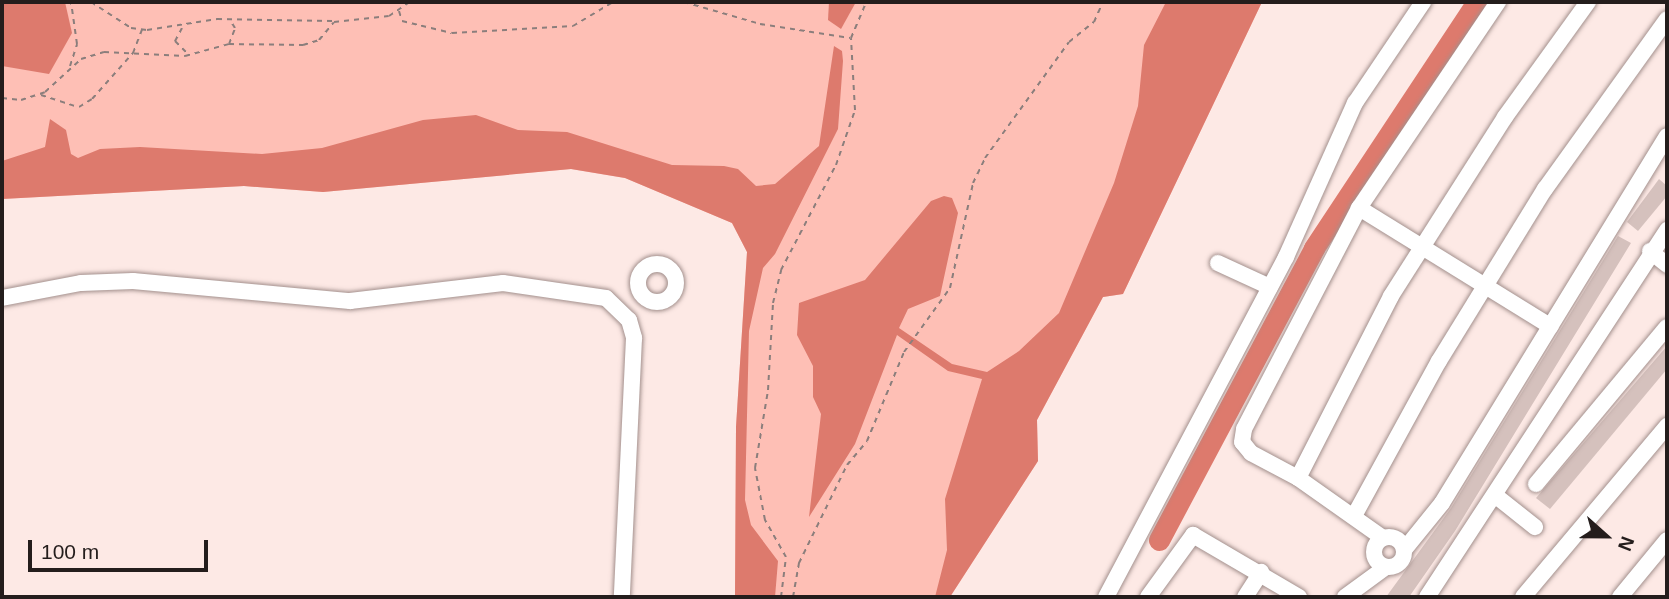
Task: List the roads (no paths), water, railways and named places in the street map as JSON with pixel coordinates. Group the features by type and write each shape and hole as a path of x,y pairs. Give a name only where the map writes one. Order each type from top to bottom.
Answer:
{"street":[{"path":"1106,597 1270,287 1356,103 1423,2"},
{"path":"1404,550 1396,539 1383,538 1298,478 1251,453 1242,442 1244,429 1359,208 1498,2"},
{"path":"1298,478 1365,344 1423,246 1588,2"},
{"path":"1354,516 1485,286 1604,102 1667,19"},
{"path":"1345,597 1386,567 1399,563 1404,550 1426,527 1667,135"},
{"path":"1359,208 1550,326"},
{"path":"1433,595 1650,251 1667,230"},
{"path":"1650,251 1667,265"},
{"path":"1218,263 1270,287"},
{"path":"2,298 81,283 133,281 350,301 503,283 590,292 625,315 634,338 622,597"},
{"path":"625,315 643,296"},
{"path":"1536,484 1667,327"},
{"path":"1522,597 1667,426"},
{"path":"1524,451 1550,468"},
{"path":"1496,496 1535,527"},
{"path":"1147,597 1193,536 1261,572 1298,597"},
{"path":"1383,538 1374,554 1386,567"},
{"path":"1620,597 1667,540"},
{"path":"1245,597 1261,572"}],"waterway":[{"path":"1159,540 1314,248 1477,2"}]}
